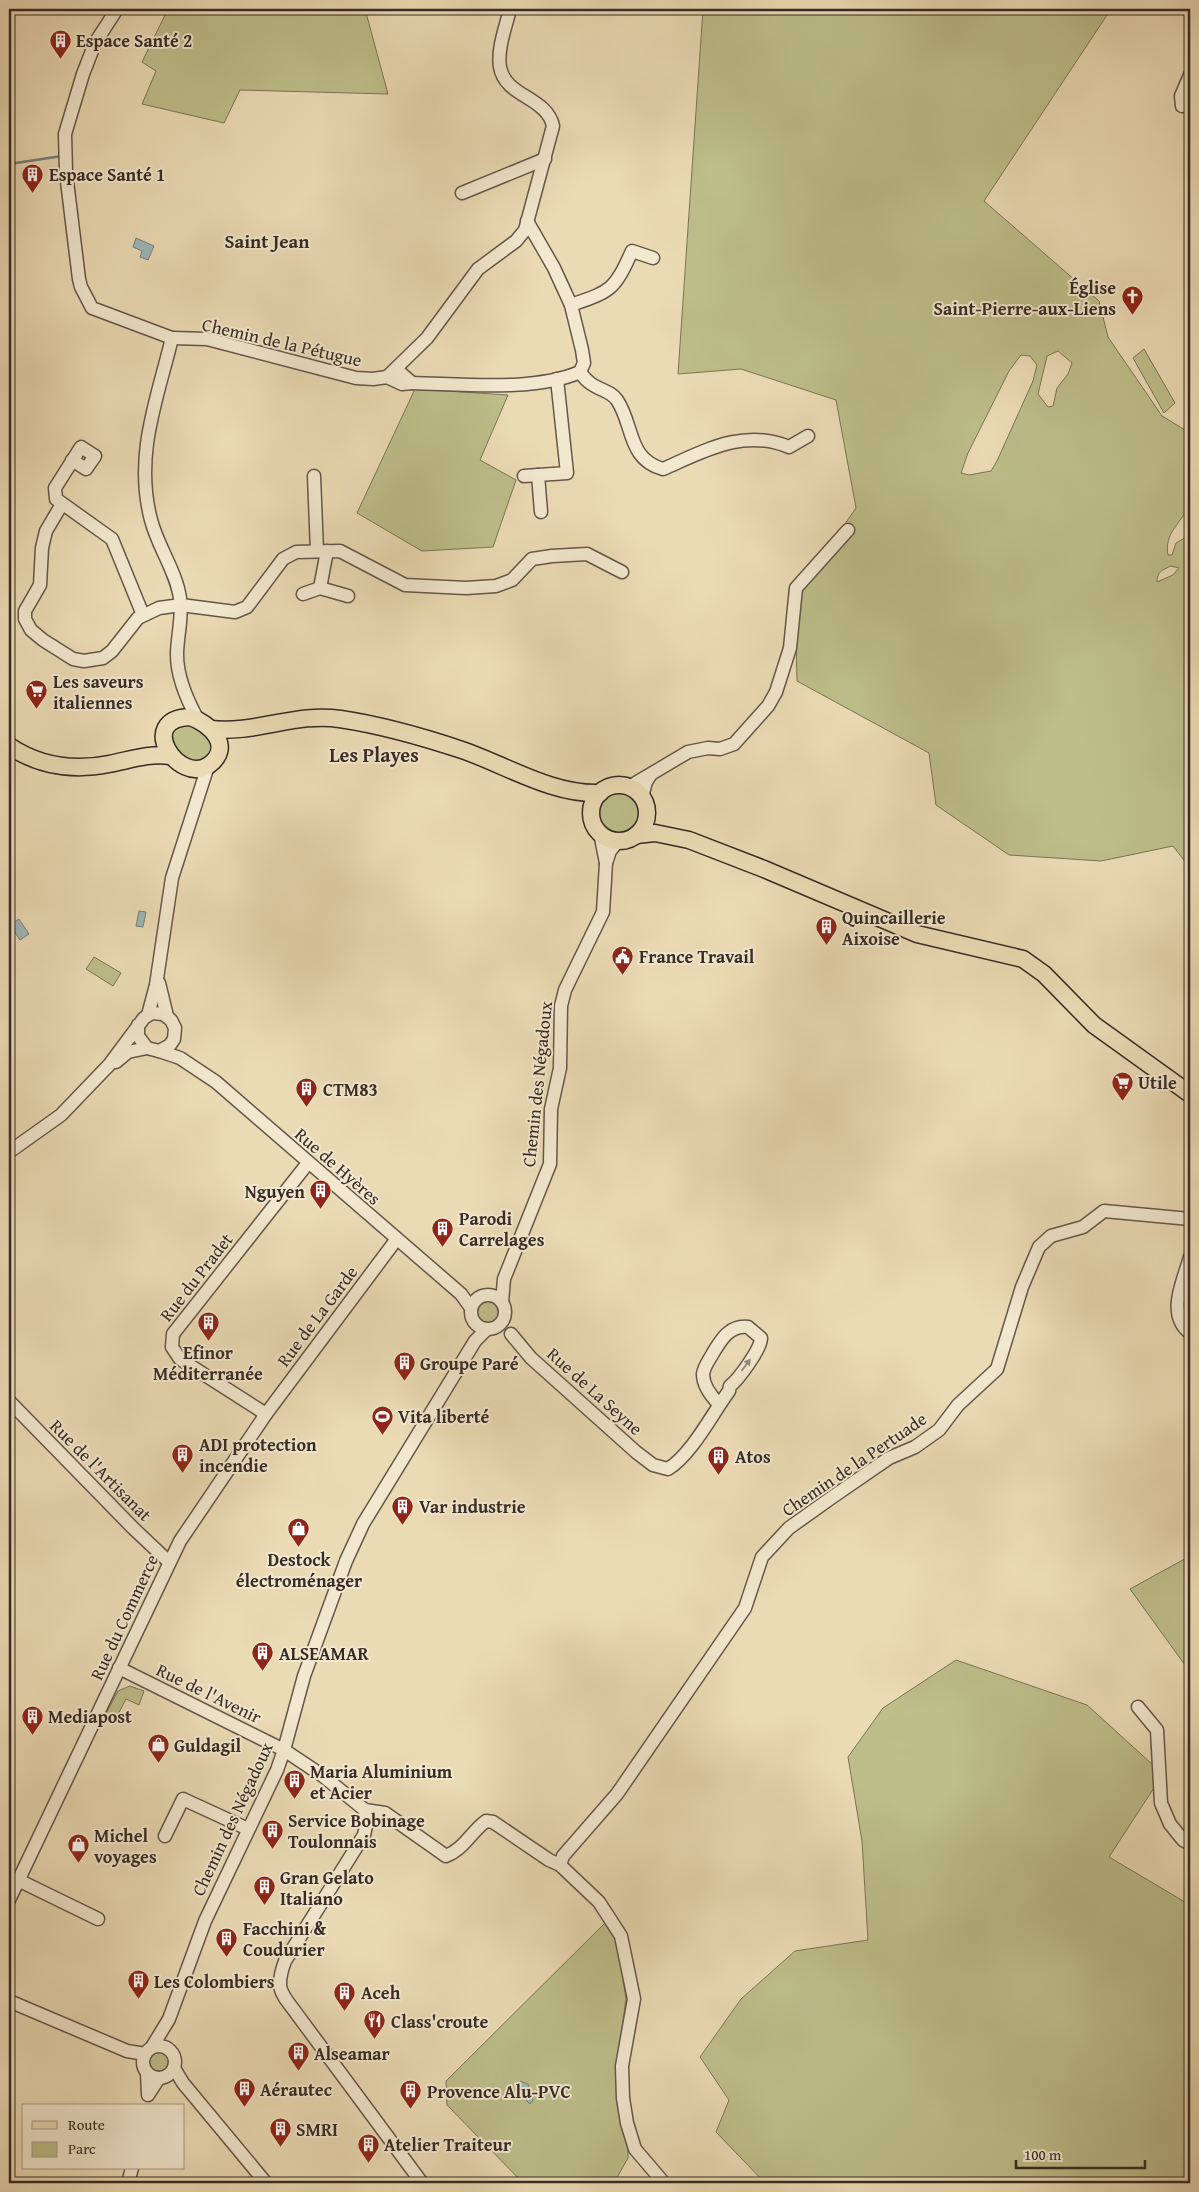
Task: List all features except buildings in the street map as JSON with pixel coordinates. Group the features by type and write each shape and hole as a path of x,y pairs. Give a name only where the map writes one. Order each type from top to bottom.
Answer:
{"main road":[{"path":"170,756 166,749 164,736 168,726 176,720 190,718 204,724 262,727 318,718 338,718 377,726 461,750 554,786 582,792 600,793"},
{"path":"204,724 218,739 219,750"},
{"path":"9,746 40,762 69,767 87,768 148,755 170,756 196,768 208,766 219,750 235,739 262,727"},
{"path":"9,739 45,757 77,762 103,759 146,748 164,736"},
{"path":"554,786 582,805 592,816 600,833 609,838 619,840 636,835 655,833 688,840 764,869 917,934 1023,959 1044,974 1094,1025 1190,1094"},
{"path":"592,816 593,804 600,793 612,786 629,787 663,825 688,840"},
{"path":"636,835 646,820 644,803"}],"street":[{"name":"Chemin de la Pétugue","path":"117,9 95,43 83,74 66,134 66,173 79,279 92,308 104,315 172,338 216,341 356,378 374,379 392,373 402,384 512,384 557,379 580,372"},
{"path":"510,9 500,66 508,85 548,112 552,119 553,132 545,159 529,234 571,305 584,363 580,372 588,384 617,399 640,456 652,466 663,468 733,440 757,439 789,447 808,436"},
{"path":"1190,75 1181,101 1182,106 1190,105"},
{"path":"462,193 545,159"},
{"path":"392,373 427,338 478,269 529,234"},
{"path":"571,305 604,293 619,280 632,251 653,258"},
{"path":"172,338 148,432 144,461 144,483 151,521 170,565 181,605 182,618 177,656 184,690 183,708 176,720"},
{"path":"524,476 567,472 557,379"},
{"path":"72,460 55,488 56,499 112,539 144,615"},
{"path":"538,475 541,512"},
{"path":"314,476 322,551 320,588"},
{"path":"62,504 46,531 42,548 40,585 25,611 25,620 31,630 43,640 73,659 93,661 103,658 112,651 128,629 144,615 159,608 181,605 235,612 247,607 283,559 296,552 322,551 347,553 405,585 466,588 496,586 512,580 532,559 552,556 587,554 622,572"},
{"path":"629,787 688,752 708,748 720,749 734,744 768,706 776,692 790,648 796,588 848,530"},
{"path":"303,594 320,588 348,596"},
{"path":"184,690 204,724"},
{"path":"189,766 196,781 198,791"},
{"path":"10,1146 61,1115 109,1065 138,1025 148,1015 158,974 172,878 198,791 208,766"},
{"path":"644,803 646,782 652,773"},
{"name":"Chemin des Négadoux","path":"147,2100 168,2019 205,1921 284,1750 304,1676 346,1561 369,1514 475,1341 506,1312 502,1302 504,1278 550,1164 552,1095 561,1061 561,1006 571,976 603,912 606,863 600,833"},
{"name":"Chemin des Négadoux","path":"606,863 610,851 619,840"},
{"path":"109,1065 128,1052 153,1050 170,1045 175,1033 173,1024 163,1008 158,974"},
{"path":"148,1015 158,1013 167,1016"},
{"path":"138,1025 138,1036 153,1050"},
{"name":"Rue de Hyères","path":"175,1033 180,1045 193,1065 461,1294 479,1300"},
{"name":"Rue de Hyères","path":"153,1050 193,1065"},
{"name":"Rue du Pradet","path":"266,1414 180,1359 172,1347 172,1334 308,1163"},
{"name":"Chemin de la Pertuade","path":"560,1865 563,1856 617,1794 745,1608 762,1557 789,1528 889,1458 916,1447 939,1430 958,1405 997,1369 1022,1287 1039,1247 1051,1236 1083,1227 1104,1211 1190,1219"},
{"name":"Rue de La Garde","path":"266,1414 396,1240"},
{"path":"1190,1257 1178,1300 1177,1311 1180,1325 1190,1333"},
{"name":"Chemin des Négadoux","path":"479,1300 504,1278"},
{"path":"491,1324 472,1317 479,1300 502,1302"},
{"name":"Rue de La Seyne","path":"491,1324 511,1334 531,1358 636,1452 660,1468 668,1469 676,1464 719,1404"},
{"path":"740,1326 748,1327 761,1338 760,1345 719,1404 710,1394 703,1375 710,1357 728,1332 740,1326"},
{"name":"Rue de l'Artisanat","path":"9,1401 133,1528 170,1562"},
{"name":"Rue du Commerce","path":"9,1900 170,1562 192,1522 266,1414"},
{"name":"Rue de l'Avenir","path":"119,1668 284,1750 323,1776 365,1810"},
{"path":"1138,1707 1158,1730 1161,1803 1170,1824 1183,1840 1190,1844"},
{"path":"165,1836 183,1799 248,1829"},
{"path":"422,2183 294,2010 278,1984 285,1961 364,1835 367,1822 365,1810 385,1813 446,1856 457,1852 486,1821 493,1822 560,1865 598,1902 621,1936 634,1999 622,2066 623,2098 627,2123 635,2149 664,2183"},
{"path":"18,1880 98,1919"},
{"path":"9,2001 128,2051 155,2065 183,2084 266,2183"},
{"name":"Chemin des Négadoux","path":"155,2065 173,2055 168,2048 168,2019"},
{"path":"155,2065 162,2046 168,2048"},
{"path":"128,2183 131,2170"}],"green space":[{"path":"168,9 319,9 326,12 335,9 365,9 388,94 240,90 224,123 142,104 156,71 142,62"},
{"path":"703,9 1111,9 984,201 1099,301 1108,337 1162,416 1190,433 1190,500 1185,513 1170,535 1167,547 1168,555 1172,555 1176,543 1190,535 1190,868 1173,846 1101,861 1009,855 936,805 929,753 797,681 795,596 856,508 836,400 741,369 678,374","holes":["1058,351 1072,363 1068,374 1057,388 1053,406 1048,407 1038,394 1047,356","1021,355 1030,356 1037,365 1033,381 991,471 969,475 961,473 968,453 1009,371","1171,566 1179,568 1173,575 1157,582 1159,574"]},
{"path":"1144,349 1175,403 1164,413 1133,358"},
{"path":"415,389 508,395 480,460 516,480 493,547 422,551 357,513"},
{"path":"190,717 219,750 189,766 165,732"},
{"path":"614,786 624,786 634,790 642,798 646,813 642,828 634,836 624,840 614,840 604,836 596,828 592,818 592,808 596,798 604,790"},
{"path":"94,957 121,973 113,986 86,969"},
{"path":"488,1295 495,1296 500,1300 504,1305 504,1319 500,1324 495,1328 488,1329 481,1328 476,1324 472,1319 471,1312 472,1305 476,1300 481,1296"},
{"path":"1190,1556 1190,1672 1130,1589"},
{"path":"956,1660 1087,1705 1163,1774 1109,1857 1190,1905 1190,2183 765,2183 716,2132 729,2100 700,2057 741,1999 795,1951 868,1940 862,1841 848,1757 883,1708"},
{"path":"130,1686 144,1691 139,1705 126,1699 114,1722 104,1717 118,1691"},
{"path":"605,1923 616,1937 626,1999 617,2064 628,2143 628,2158 614,2183 523,2183 447,2105 446,2081"},
{"path":"159,2047 170,2051 174,2062 170,2073 159,2077 148,2073 144,2062 148,2051"}],"water":[{"path":"136,238 154,246 148,260 140,257 142,251 133,247"},
{"path":"139,911 146,912 143,927 136,926"},
{"path":"19,919 29,934 20,940 10,925"},
{"path":"520,2081 528,2084 533,2100 530,2104 516,2090"}],"waterway":[{"path":"9,164 62,156"}],"place":[{"name":"Espace Santé 2","path":"60,59"},
{"name":"Espace Santé 1","path":"33,193"},
{"name":"Église Saint-Pierre-aux-Liens","path":"1132,316"},
{"name":"Les saveurs italiennes","path":"37,710"},
{"name":"Quincaillerie Aixoise","path":"826,946"},
{"name":"France Travail","path":"623,975"},
{"name":"Utile","path":"1122,1101"},
{"name":"CTM83","path":"307,1108"},
{"name":"Nguyen","path":"321,1210"},
{"name":"Parodi Carrelages","path":"443,1247"},
{"name":"Efinor Méditerranée","path":"208,1341"},
{"name":"Groupe Paré","path":"404,1382"},
{"name":"Vita liberté","path":"382,1435"},
{"name":"ADI protection incendie","path":"183,1473"},
{"name":"Atos","path":"719,1475"},
{"name":"Var industrie","path":"403,1525"},
{"name":"Destock électroménager","path":"299,1548"},
{"name":"ALSEAMAR","path":"263,1672"},
{"name":"Mediapost","path":"32,1735"},
{"name":"Guldagil","path":"158,1764"},
{"name":"Maria Aluminium et Acier","path":"294,1800"},
{"name":"Service Bobinage Toulonnais","path":"272,1849"},
{"name":"Michel voyages","path":"78,1864"},
{"name":"Gran Gelato Italiano","path":"264,1906"},
{"name":"Facchini & Coudurier","path":"227,1957"},
{"name":"Les Colombiers","path":"138,2000"},
{"name":"Aceh","path":"345,2011"},
{"name":"Class'croute","path":"375,2040"},
{"name":"Alseamar","path":"298,2072"},
{"name":"Aérautec","path":"244,2108"},
{"name":"Provence Alu-PVC","path":"411,2110"},
{"name":"SMRI","path":"280,2148"},
{"name":"Atelier Traiteur","path":"368,2163"}],"district":[{"name":"Saint Jean","path":"267,241"},
{"name":"Les Playes","path":"374,754"}]}
